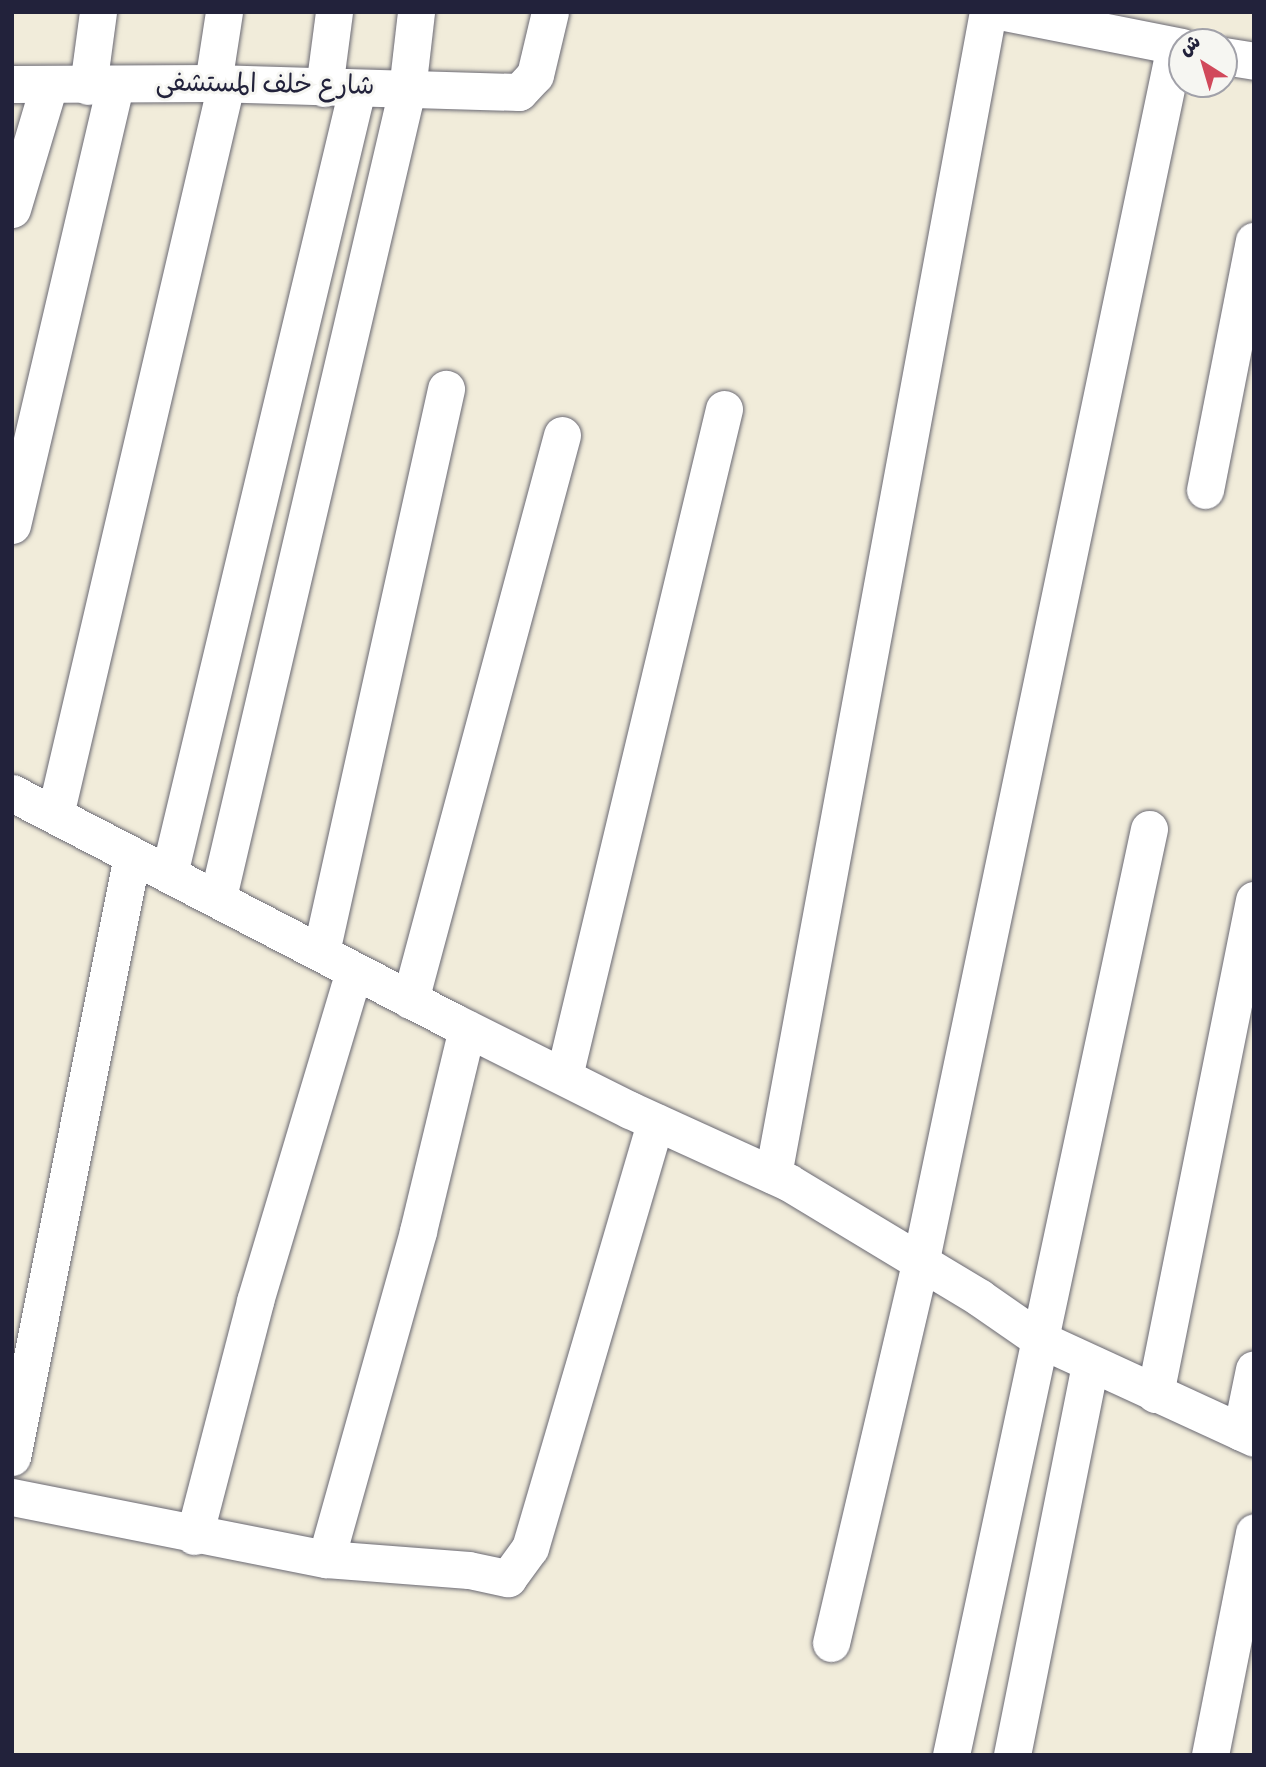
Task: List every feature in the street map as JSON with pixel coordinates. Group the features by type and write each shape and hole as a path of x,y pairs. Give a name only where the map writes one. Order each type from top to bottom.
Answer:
{"street":[{"path":"12,525 102,85 98,12"},
{"path":"55,815 220,84 224,12"},
{"path":"169,874 341,88 334,12"},
{"path":"218,897 407,90 416,12"},
{"name":"شارع خلف المستشفى","path":"12,84 220,84 519,92 535,75 550,12"},
{"path":"773,1175 989,12"},
{"path":"1005,12 1168,45"},
{"path":"12,209 49,85"},
{"path":"831,1643 919,1264 1168,98"},
{"path":"1205,490 1254,241"},
{"path":"321,952 446,389"},
{"path":"564,1076 723,409"},
{"path":"410,1000 562,435"},
{"path":"12,793 132,856 218,897 467,1029 655,1122 773,1175 1039,1339 1247,1435 1254,1369"},
{"path":"951,1755 1149,829"},
{"path":"12,1457 132,856"},
{"path":"1155,1394 1254,900"},
{"path":"194,1536 256,1301 354,971"},
{"path":"327,1559 418,1231 467,1029"},
{"path":"12,1497 194,1536 260,1544 327,1559 469,1570 502,1578 517,1572 530,1548 655,1122"},
{"path":"1012,1755 1090,1364"},
{"path":"1210,1755 1254,1532"}]}
